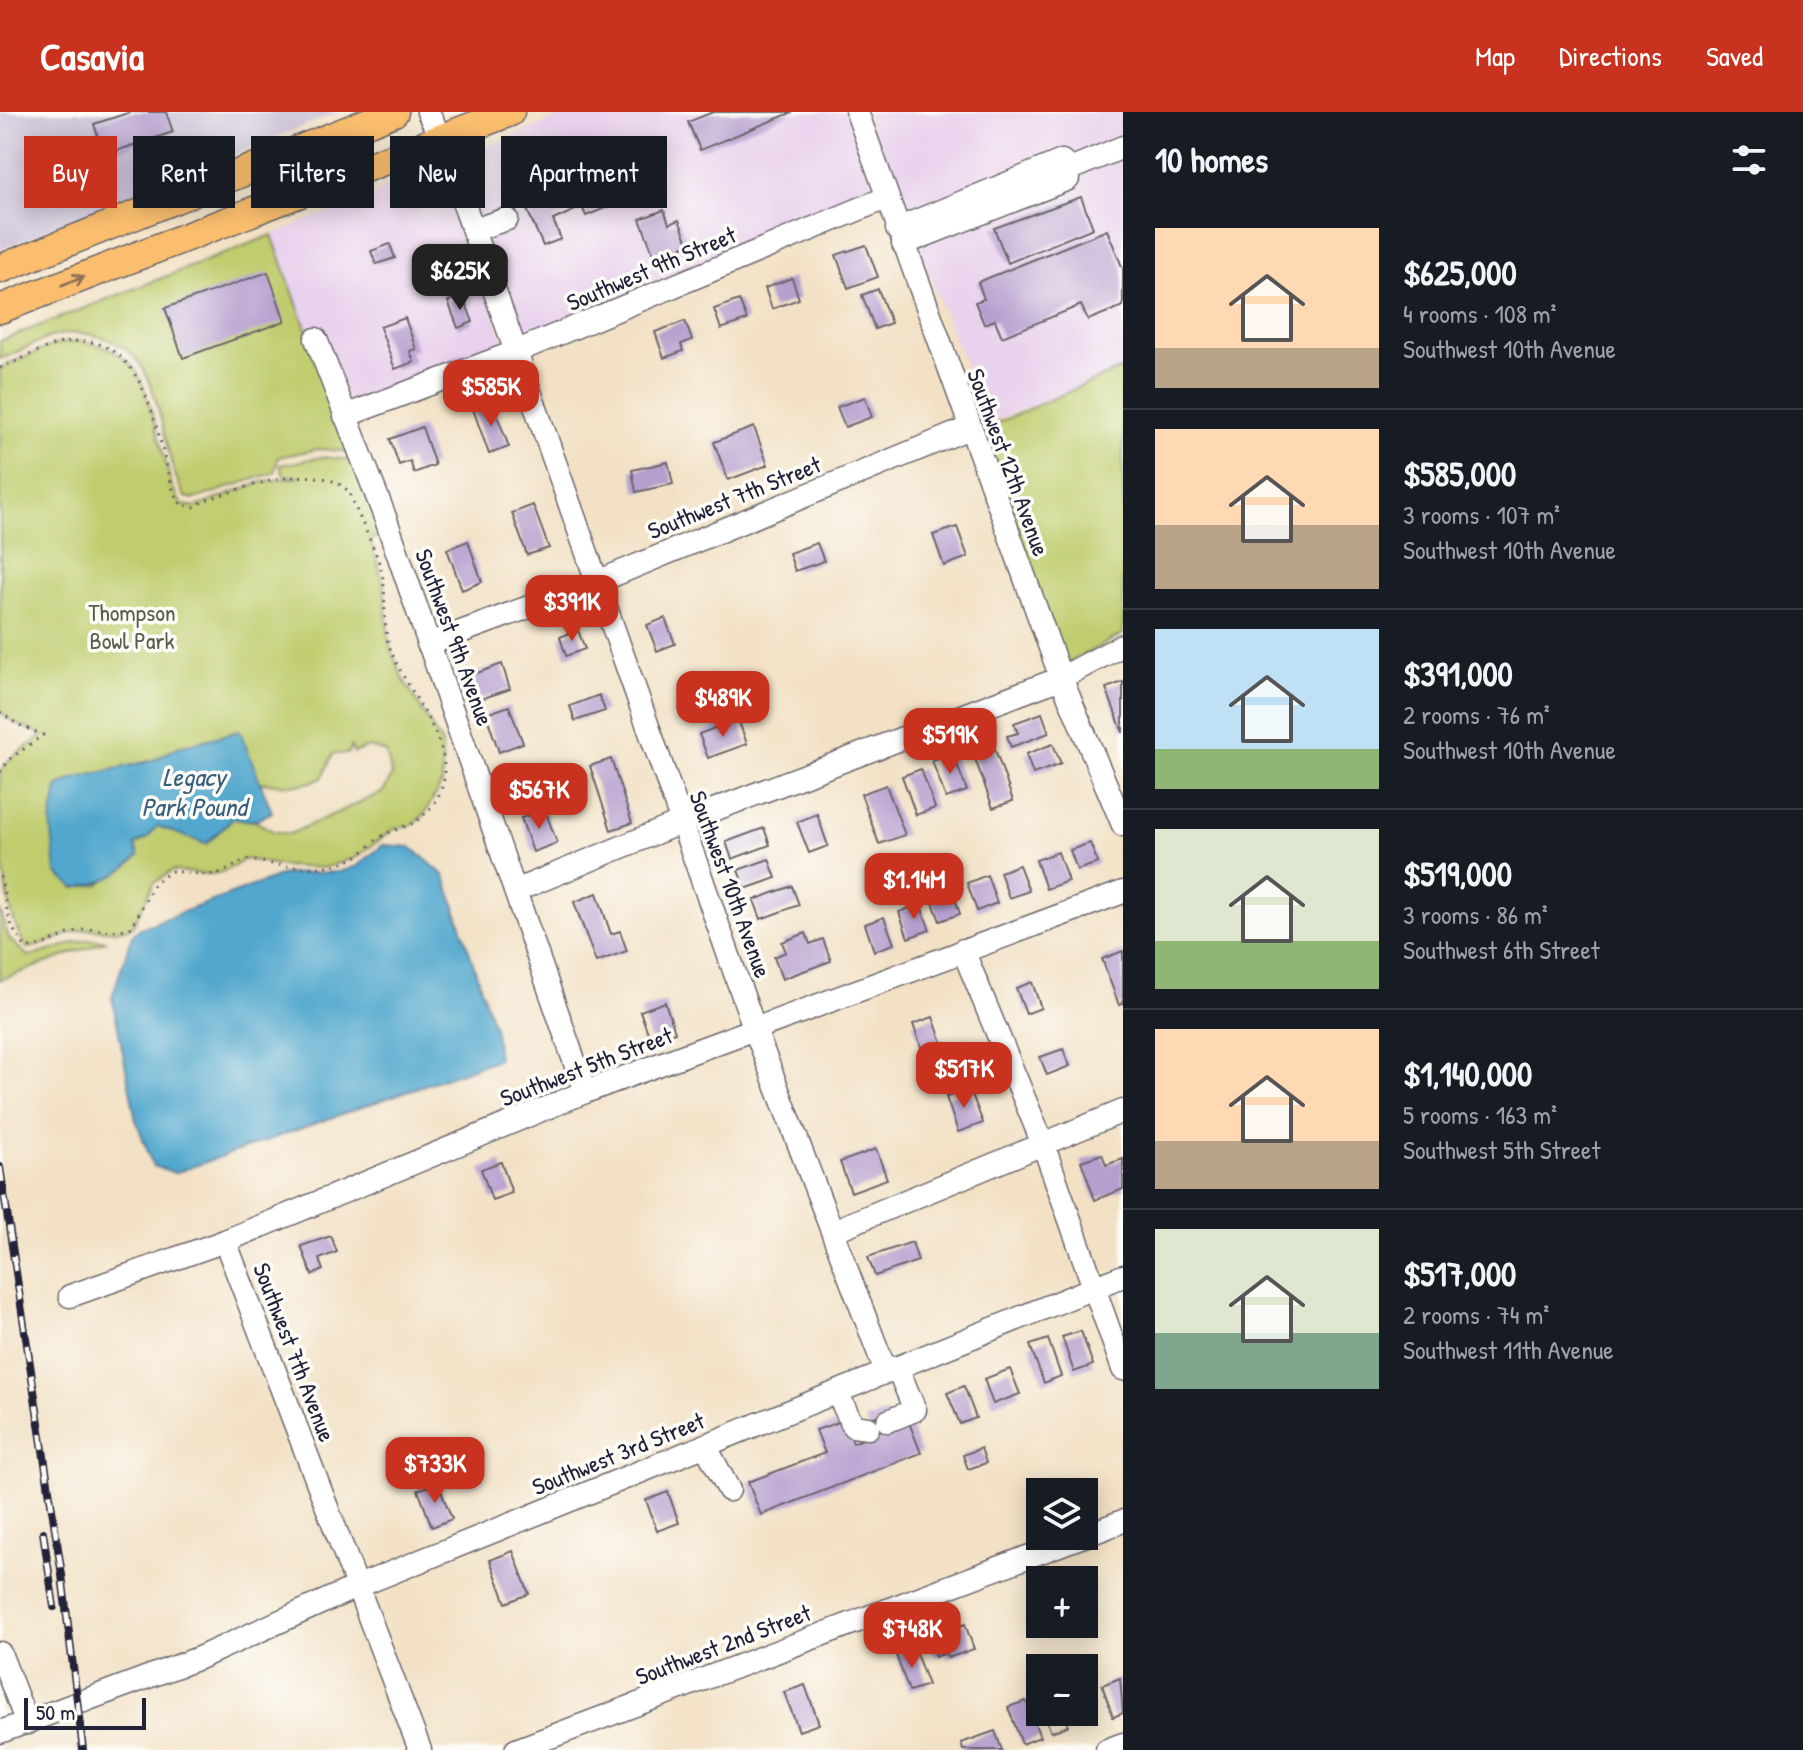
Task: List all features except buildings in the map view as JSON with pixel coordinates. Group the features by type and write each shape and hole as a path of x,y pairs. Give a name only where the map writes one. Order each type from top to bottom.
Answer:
{"main road":[{"path":"0,269 394,112"},
{"path":"449,136 510,112"},
{"path":"0,309 390,159"}],"street":[{"name":"Southwest 10th Avenue","path":"428,112 440,136"},
{"name":"Southwest 12th Avenue","path":"857,112 1061,678 1123,825"},
{"path":"900,236 1068,179 1065,171 1123,147"},
{"name":"Southwest 9th Street","path":"345,416 515,352 886,198"},
{"name":"Southwest 10th Avenue","path":"465,208 755,1030 891,1370 915,1410 878,1424 853,1426 837,1392"},
{"path":"473,230 507,219"},
{"name":"Southwest 9th Avenue","path":"316,339 428,644 585,1092"},
{"name":"Southwest 7th Street","path":"428,644 597,582 969,428"},
{"path":"515,891 682,822 1061,678 1123,645"},
{"name":"Southwest 5th Street","path":"70,1296 225,1241 585,1092 1123,892"},
{"path":"963,950 1043,1144 1123,1369"},
{"path":"833,1231 1123,1111"},
{"name":"Southwest 7th Avenue","path":"225,1241 420,1750"},
{"name":"Southwest 3rd Street","path":"0,1732 199,1658 356,1587 1123,1276"},
{"path":"705,1445 729,1490"},
{"name":"Southwest 2nd Street","path":"1098,1531 1123,1521"},
{"name":"Southwest 2nd Street","path":"516,1750 545,1745 1048,1550"},
{"path":"0,1653 27,1723"},
{"path":"1107,1750 1123,1744"}],"path":[{"path":"0,368 56,344 78,341 100,343 119,354 137,372 173,489 181,505 196,507 203,501 265,481 310,476 342,484 350,493 381,569 389,643 402,677 442,744 444,766 435,800 423,816 412,825 394,829 355,858 323,868 284,866 245,859 226,873 213,877 172,871 154,883 132,927 111,934 88,929 46,946 27,948 16,937 8,917 0,873"},
{"path":"0,712 17,724 43,735 10,759 0,772"}],"shaded area":[{"path":"0,112 338,112 279,136 251,136 251,148 235,154 235,136 133,136 133,196 117,202 117,136 24,136 24,208 103,208 0,250"},
{"path":"572,112 848,112 876,193 520,340 474,208 485,208 485,148 501,141 501,208 667,208 667,136 513,136"},
{"path":"865,112 1123,112 1123,368 988,423"},
{"path":"390,187 390,208 457,208 505,346 350,404 320,328 308,332 272,235 339,208 374,208 374,194"}],"green space":[{"path":"272,235 351,452 319,449 278,457 275,472 195,499 185,497 150,384 143,369 126,350 103,338 76,333 45,339 0,359 0,341"},
{"name":"Thompson Bowl Park","path":"78,341 103,346 124,358 136,371 151,409 173,489 182,505 196,507 265,481 302,477 284,476 280,465 321,457 355,460 384,534 370,540 384,584 389,643 402,677 442,744 442,783 423,816 412,825 394,829 355,858 323,868 284,866 245,859 218,873 172,871 154,883 132,927 114,931 81,930 27,948 11,912 3,865 0,772 10,759 43,735 17,724 0,712 0,368 56,344","holes":["239,731 260,782 291,785 322,778 333,754 348,754 351,747 354,753 369,747 386,752 392,776 383,792 290,834 273,831 255,821 233,818 206,844 157,825 148,838 134,845 100,884 74,888 56,873 73,779 154,760 178,747"]},
{"path":"1123,368 1123,634 1065,665 978,431"},
{"path":"0,910 9,939 28,956 86,940 106,941 0,980"}],"water":[{"name":"Legacy Park Pound","path":"240,731 272,812 255,821 233,818 206,844 157,826 148,838 135,845 139,856 132,863 110,878 94,884 75,888 56,873 51,823 57,787 73,779 154,760 178,747"},
{"path":"383,845 411,847 445,876 495,1031 498,1059 175,1173 153,1166 136,1120 112,997 132,935 140,928 285,874 339,872 357,866"}],"railway":[{"path":"0,1167 62,1575 83,1750"},
{"path":"43,1532 54,1607"}]}
